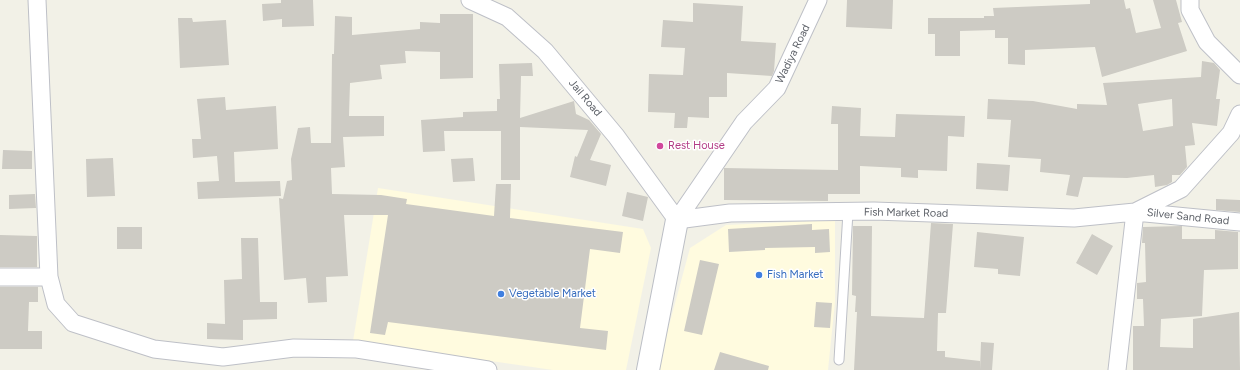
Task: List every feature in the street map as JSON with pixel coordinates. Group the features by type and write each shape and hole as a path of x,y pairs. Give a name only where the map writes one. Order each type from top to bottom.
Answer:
{"street":[{"path":"37,0 49,277 56,304 73,323 154,349 223,358 294,348 357,349 488,370"},
{"name":"Jail Road","path":"470,0 507,17 545,51 616,136 677,220"},
{"name":"Wadiya Road","path":"677,220 744,122 777,88 818,0"},
{"path":"1190,0 1190,10 1207,42 1240,75"},
{"path":"1117,370 1135,212 1181,190 1231,133 1240,114"},
{"name":"Fish Market Road","path":"677,220 730,213 874,211 1074,218 1135,212"},
{"name":"Silver Sand Road","path":"1135,212 1240,222"},
{"path":"648,370 677,220"},
{"path":"0,276 49,277"}],"lane":[{"path":"839,360 848,212"}],"shaded area":[{"name":"Vegetable Market","path":"378,188 643,229 651,248 626,370 553,370 353,341"},
{"name":"Fish Market","path":"835,220 835,302 828,370 657,370 690,248 726,225"}],"building":[{"path":"281,0 313,0 314,26 282,27 282,19 263,21 262,4 281,3"},
{"path":"847,0 893,0 892,29 846,27"},
{"path":"1090,0 1124,0 1126,9 1130,8 1136,33 1161,28 1153,0 1176,0 1182,22 1178,23 1187,51 1102,77 1095,47 1025,50 1025,65 1008,64 1008,38 995,38 995,30 960,31 960,56 935,56 935,34 928,34 928,18 984,18 984,16 994,16 993,8 1090,4"},
{"path":"693,3 743,6 741,41 776,43 774,71 772,76 727,73 727,97 709,97 709,118 688,117 687,128 674,128 675,113 648,112 649,74 683,75 685,48 661,47 663,20 693,22"},
{"path":"440,14 473,14 473,78 440,79 440,52 405,51 406,63 380,65 382,79 350,83 349,116 384,116 384,136 343,137 345,167 331,168 332,194 381,195 407,199 406,204 494,216 496,184 511,184 510,218 623,232 620,253 590,249 580,328 608,331 606,350 388,322 385,335 370,333 388,215 344,215 348,276 326,277 327,302 308,303 306,278 284,280 279,198 283,199 287,181 292,180 291,159 298,128 310,127 311,143 331,143 332,54 334,54 335,16 352,17 352,35 420,29 420,22 440,23"},
{"path":"178,18 192,18 193,22 226,20 229,65 180,68"},
{"path":"1202,61 1214,63 1220,70 1216,99 1220,99 1217,126 1192,123 1195,145 1185,146 1187,167 1180,175 1172,175 1172,182 1167,185 1155,187 1154,175 1127,178 1083,177 1078,197 1066,195 1070,175 1040,172 1041,159 1008,157 1011,120 987,119 988,99 1033,101 1077,109 1077,104 1107,105 1103,83 1201,77","holes":["1172,99 1173,126 1143,131 1138,104"]},
{"path":"532,63 533,76 521,76 520,118 574,101 576,114 589,120 601,134 590,160 611,165 606,186 570,177 575,156 577,157 588,130 520,127 520,180 501,180 501,131 444,131 445,151 423,152 421,120 463,117 463,112 497,111 497,99 500,99 499,64"},
{"path":"225,97 226,110 276,106 278,149 234,152 235,182 280,181 281,196 198,199 197,182 219,181 217,156 193,158 192,139 201,139 197,99"},
{"path":"832,106 861,108 860,136 895,137 896,114 965,116 964,137 948,136 947,171 918,170 918,178 901,177 901,168 860,166 860,194 828,194 828,201 724,200 724,168 838,170 838,124 831,124"},
{"path":"3,150 32,151 32,169 2,169"},
{"path":"113,158 115,196 87,197 86,159"},
{"path":"473,158 475,181 453,182 451,159"},
{"path":"977,163 1010,165 1008,191 976,189"},
{"path":"627,192 648,197 643,221 622,216"},
{"path":"35,194 36,208 9,209 9,195"},
{"path":"1216,199 1240,200 1240,212 1216,210"},
{"path":"931,223 953,224 946,313 938,313 937,351 945,351 945,357 980,361 980,370 854,370 857,312 855,312 856,296 852,295 853,226 872,226 871,316 924,318"},
{"path":"812,224 812,230 829,229 830,252 815,253 815,247 765,248 765,250 729,252 728,229"},
{"path":"1182,226 1182,239 1215,239 1215,230 1238,232 1238,269 1204,270 1202,316 1161,319 1160,347 1193,348 1193,319 1239,312 1240,370 1133,370 1133,326 1144,326 1143,299 1137,299 1137,283 1146,282 1145,243 1142,243 1143,227"},
{"path":"117,227 142,227 142,249 117,249"},
{"path":"977,232 1024,237 1020,276 998,274 998,269 974,267"},
{"path":"1092,234 1113,246 1097,275 1076,263"},
{"path":"0,235 37,236 37,267 0,267"},
{"path":"241,238 258,238 260,302 277,302 277,319 243,320 243,340 207,339 207,323 225,324 224,280 242,279"},
{"path":"700,260 719,264 702,335 684,331"},
{"path":"0,287 38,287 38,302 29,302 28,331 42,331 42,349 0,349"},
{"path":"816,302 832,303 830,328 814,327"},
{"path":"981,342 994,343 992,370 980,370"},
{"path":"720,352 769,366 768,370 714,370"}],"place":[{"name":"Rest House","path":"660,146"},
{"name":"Fish Market","path":"759,275"},
{"name":"Vegetable Market","path":"501,294"}]}
